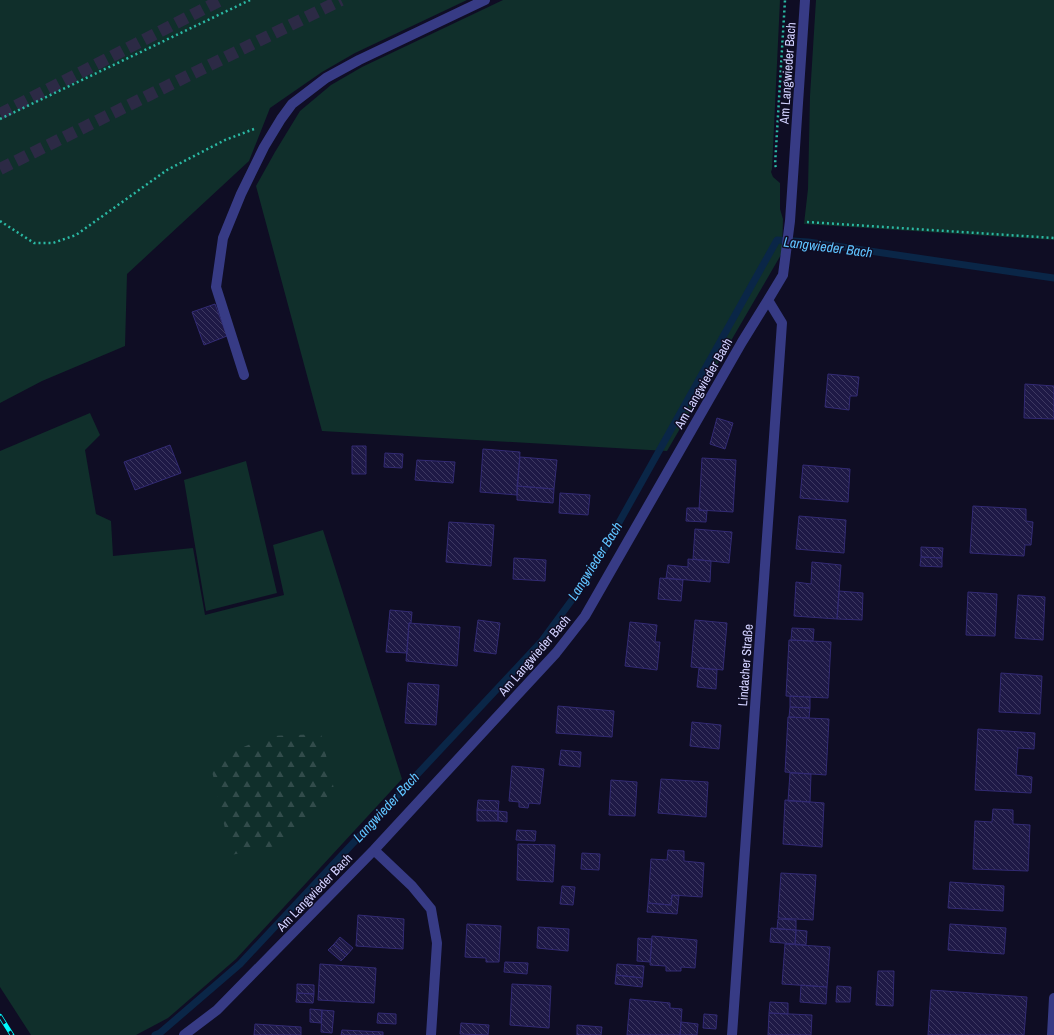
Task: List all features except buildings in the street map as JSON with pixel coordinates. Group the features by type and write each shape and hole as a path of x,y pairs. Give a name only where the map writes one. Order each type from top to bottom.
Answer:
{"street":[{"path":"244,375 216,287 223,238 241,194 264,147 281,119 292,104 326,78 358,60 485,0"},
{"name":"Am Langwieder Bach","path":"184,1035 217,1010 374,850 556,653 585,616 742,342 783,275 790,224 805,0"},
{"name":"Lindacher Straße","path":"732,1035 782,323 768,300"},
{"path":"374,850 412,886 432,909 437,943 430,1035"},
{"path":"1052,1035 1054,998"}],"path":[{"path":"0,119 250,0"},
{"path":"0,222 34,243 53,243 76,235 167,170 225,140 281,119"},
{"path":"790,224 1054,238"}],"green space":[{"path":"0,0 467,0 355,53 322,72 270,108 249,161 127,274 125,346 42,381 0,403"},
{"path":"503,0 780,0 771,172 773,177 780,183 780,209 783,219 782,253 667,451 322,431 256,186 300,111 331,85 362,67"},
{"path":"816,0 1054,0 1054,240 804,224 808,189 810,96"},
{"path":"90,413 100,435 85,450 96,514 111,521 113,556 193,548 205,615 284,595 273,545 323,530 402,779 236,959 168,1018 136,1035 31,1035 0,987 0,451"},
{"path":"246,461 277,593 206,611 184,480"},
{"path":"321,734 334,789 285,844 231,855 212,771 222,756 270,736"}],"waterway":[{"name":"Langwieder Bach","path":"155,1035 160,1033 240,964 541,642 588,578 777,240 808,242 1054,278"}],"tunnel":[{"path":"0,114 221,0"},
{"path":"0,169 341,0"}],"railway":[{"path":"0,1016 12,1035"}]}
